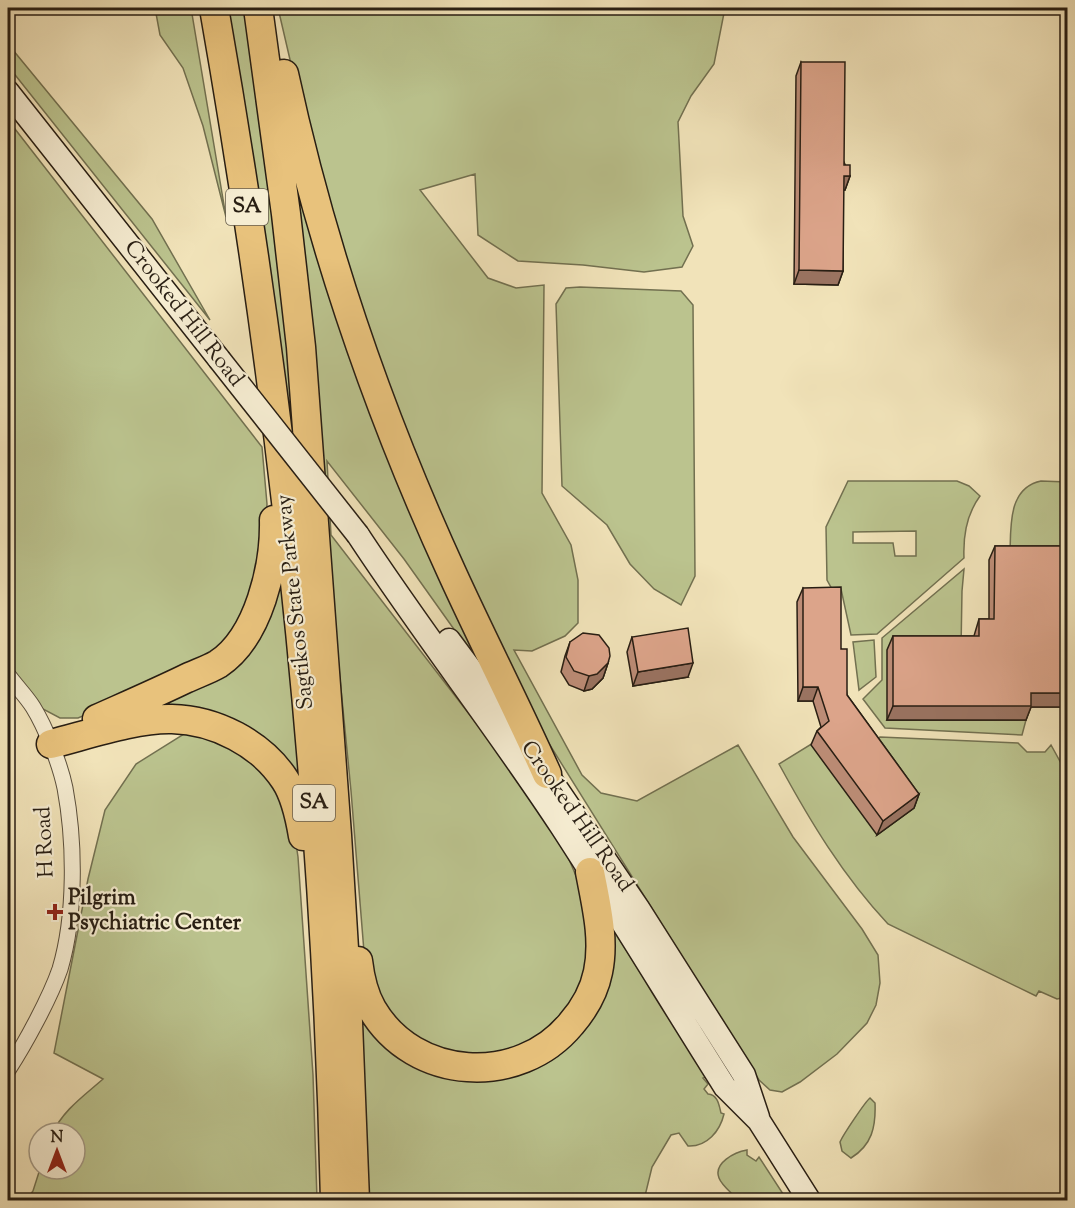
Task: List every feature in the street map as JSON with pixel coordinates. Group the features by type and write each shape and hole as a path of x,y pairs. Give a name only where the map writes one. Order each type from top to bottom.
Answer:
{"highway":[{"name":"Sagtikos State Parkway","path":"214,8 242,175 274,407 305,684 330,1038 335,1200"},
{"name":"Sagtikos State Parkway","path":"258,8 286,214 301,347 337,835 348,1021 355,1200"},
{"path":"270,8 303,160 341,285 375,384 452,573 517,706 547,774"},
{"path":"51,744 95,719 219,663 238,643 265,593 271,563 274,531 274,407"},
{"path":"51,744 140,722 171,719 199,722 224,730 248,743 270,761 286,781 296,805 302,833 330,1038"},
{"path":"337,835 355,927 361,980 372,1009 381,1022 404,1044 418,1054 450,1066 488,1069 523,1060 555,1042 578,1016 588,1002 598,973 600,957 599,926 590,872"}],"main road":[{"name":"Crooked Hill Road","path":"8,92 358,536 401,601 454,672 560,825 725,1087 759,1121 809,1200"},
{"name":"Crooked Hill Road","path":"358,536 394,571 435,621 547,774 638,908 744,1075 759,1121"}],"street":[{"name":"H Road","path":"8,675 33,707 51,744 64,786 69,826 71,898 68,931 60,969 45,1005 8,1070"}],"green space":[{"path":"155,8 191,8 226,217 203,126 183,68 160,35"},
{"path":"225,8 248,8 296,410 286,401"},
{"path":"278,8 725,8 714,64 691,96 678,122 683,216 693,246 682,267 644,272 518,261 478,235 475,174 420,190 488,278 516,288 544,285 542,493 571,545 578,580 578,623 565,636 532,651 514,650 582,775 601,793 637,801 738,745 793,837 862,929 878,955 880,983 876,1005 867,1023 837,1054 800,1082 782,1092 770,1090 759,1080 548,742 430,502 367,328 314,163"},
{"path":"8,44 152,219 210,320 8,66"},
{"path":"8,120 262,447 267,504 263,571 239,630 192,671 78,718 60,718 41,708 8,669"},
{"path":"290,168 483,670 404,559 327,461 331,535 493,745 565,850 582,890 592,944 585,991 517,1056 467,1063 422,1047 384,1012 365,964 351,791"},
{"path":"566,288 681,291 693,305 695,576 681,605 654,589 630,564 607,525 562,486 556,304"},
{"path":"848,481 957,481 969,486 980,496 971,511 966,526 964,558 877,634 851,635 841,589 832,589 827,580 826,527","holes":["916,531 916,556 895,556 893,543 853,543 853,532"]},
{"path":"1041,481 1067,482 1067,560 1010,555 1011,522 1017,501 1030,485"},
{"path":"281,569 305,805 269,744 115,721 192,690"},
{"path":"964,569 961,650 887,720 1026,720 1022,735 885,728 863,699 882,680 882,638"},
{"path":"874,640 876,677 859,690 853,642"},
{"path":"195,727 252,752 290,803 298,857 313,1075 317,1200 26,1200 33,1191 36,1181 87,1181 87,1121 60,1121 68,1110 103,1079 54,1053 88,879 105,810 136,764"},
{"path":"880,737 1018,743 1027,752 1045,752 1051,745 1067,774 1067,997 1057,999 1039,991 1036,996 888,924 856,887 815,827 779,764 813,743 871,743"},
{"path":"608,921 706,1077 703,1078 708,1084 704,1089 716,1098 721,1113 724,1114 712,1137 701,1144 688,1146 679,1133 671,1135 652,1167 644,1200 364,1200 360,994 416,1065 549,1061"},
{"path":"870,1098 875,1103 875,1120 871,1135 864,1147 851,1158 842,1151 840,1142"},
{"path":"747,1150 747,1155 756,1161 759,1157 787,1200 738,1200 723,1184 718,1173 722,1163 731,1156"}],"building":[{"path":"801,62 845,62 844,165 850,165 850,176 844,176 843,271 799,270"},
{"path":"995,546 1068,546 1068,693 1031,693 1031,706 893,706 893,636 979,636 979,619 994,619"},
{"path":"841,587 841,649 847,649 847,695 919,794 883,821 817,731 829,721 818,687 803,687 803,588"},
{"path":"688,628 693,663 638,672 632,637"},
{"path":"583,633 599,635 609,648 608,663 597,674 589,676 574,671 566,657 570,642"}],"place":[{"name":"Pilgrim Psychiatric Center","path":"55,912"}]}
